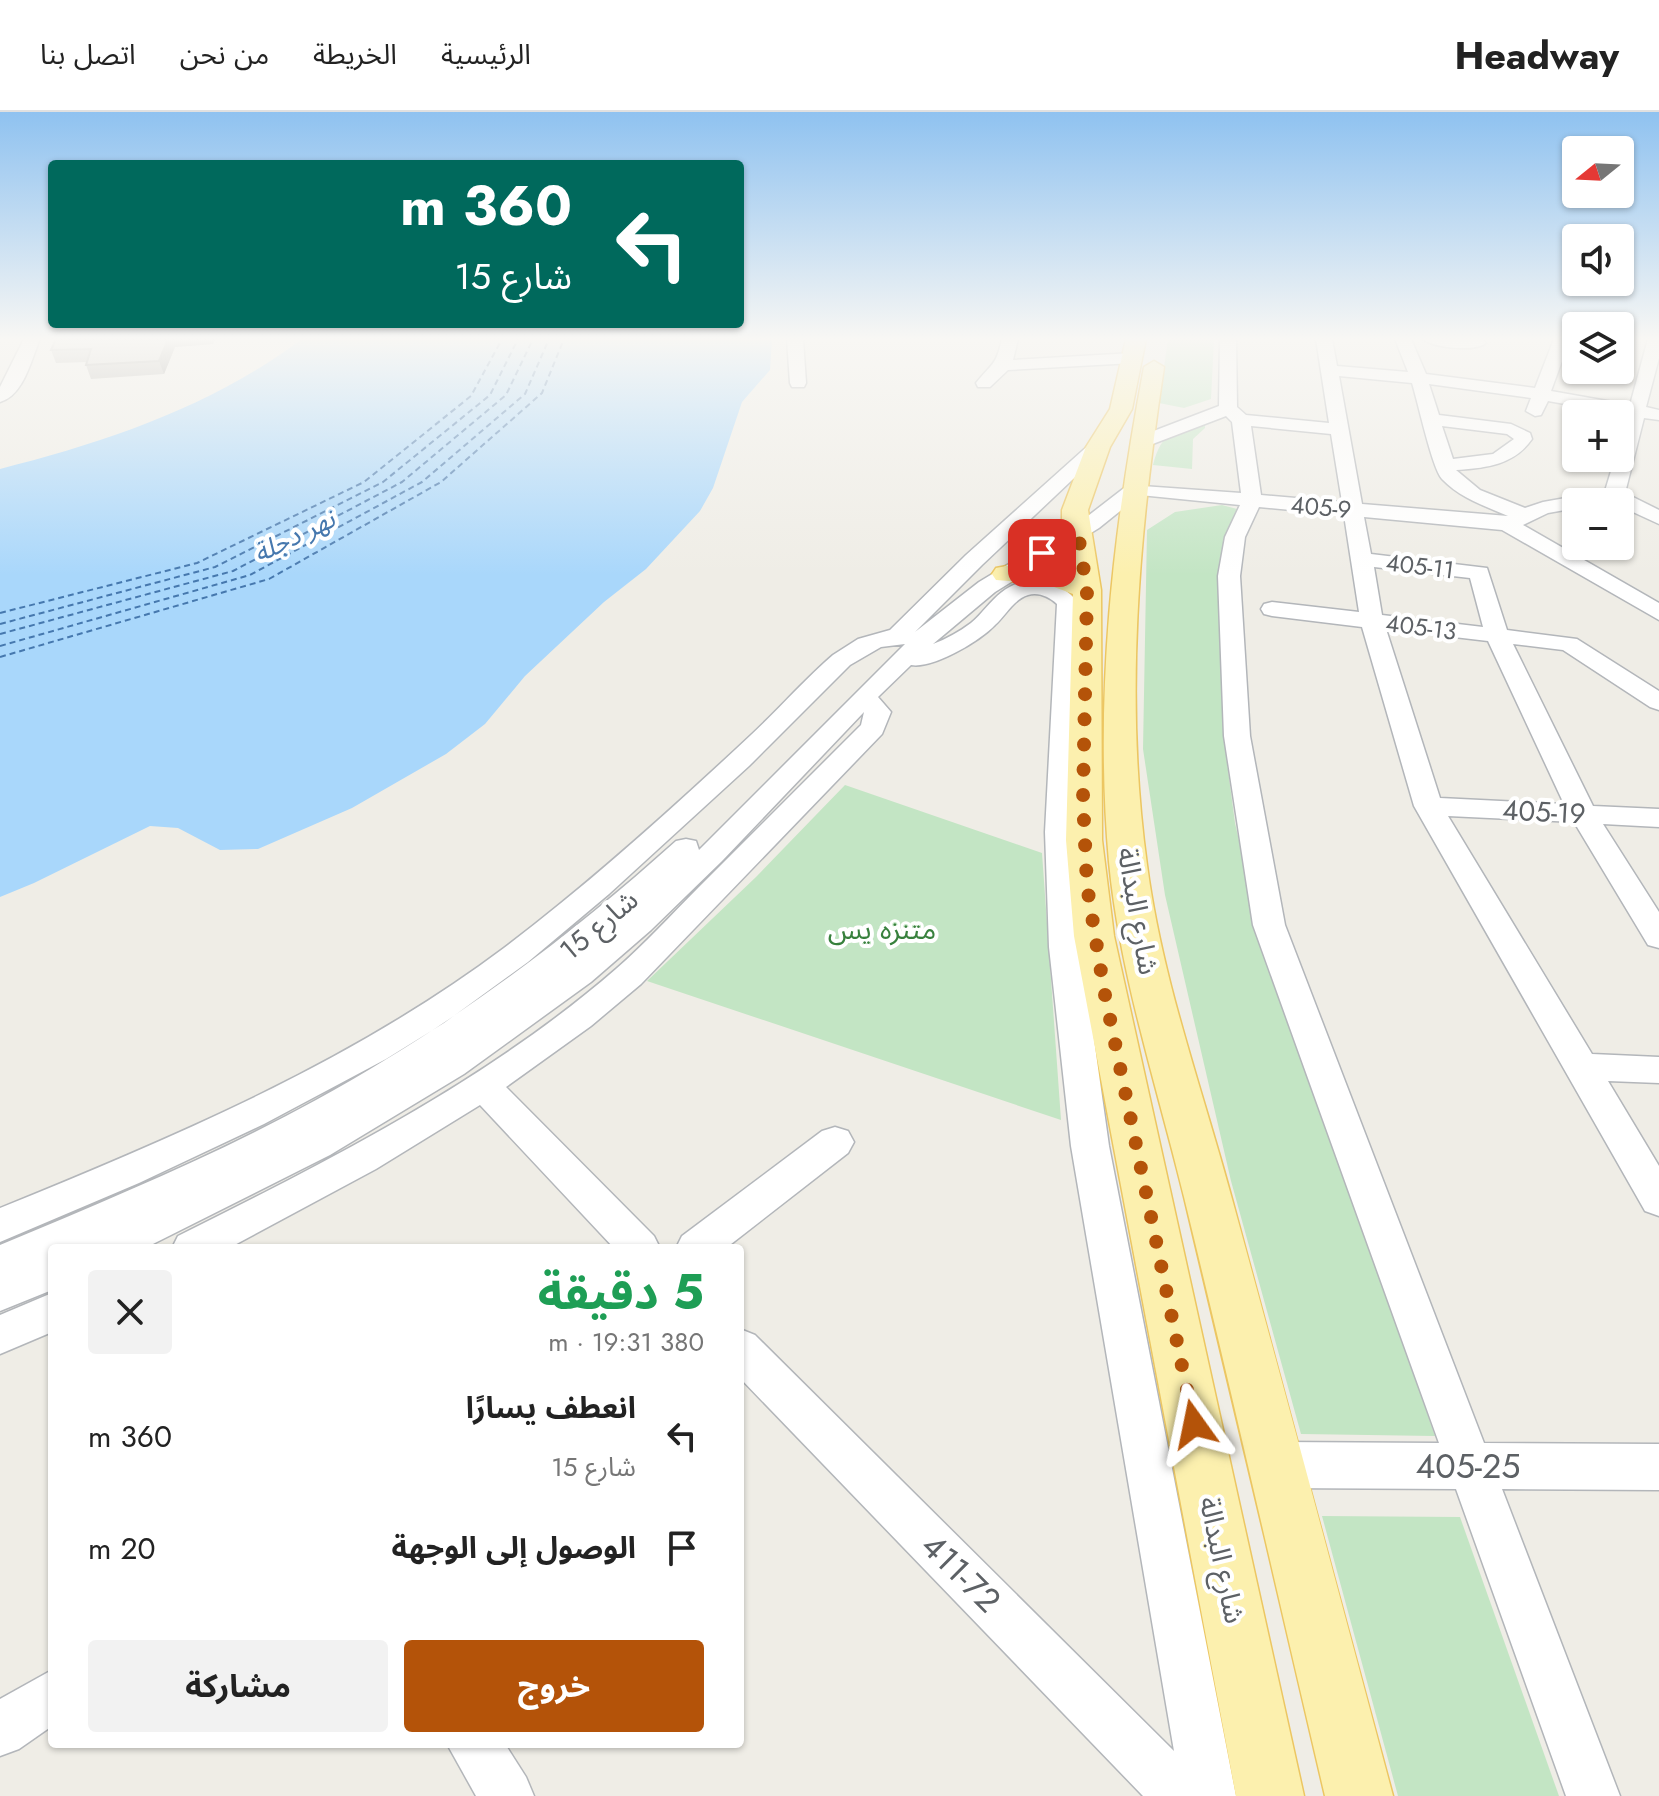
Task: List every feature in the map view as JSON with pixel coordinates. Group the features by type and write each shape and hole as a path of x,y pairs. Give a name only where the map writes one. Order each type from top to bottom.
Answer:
{"main road":[{"name":"شارع البدالة","path":"1116,418 1098,447 1075,510 1087,590 1083,826 1094,936 1270,1796"},
{"name":"شارع البدالة","path":"1146,418 1134,505 1119,690 1125,825 1133,902 1152,991 1277,1465 1359,1796"},
{"path":"1006,574 1050,576 1087,590"}],"street":[{"path":"1146,422 1163,418"},
{"path":"1146,422 1202,418"},
{"path":"1236,418 1252,500 1235,537 1229,576 1237,736 1269,925 1473,1466 1593,1796"},
{"path":"1254,418 1340,429"},
{"path":"1338,418 1372,621 1428,806 1659,1200"},
{"path":"1444,465 1506,456 1518,449 1523,439 1521,433 1511,429 1431,419 1444,465 1457,484 1659,613"},
{"name":"شارع 15","path":"911,638 974,560 1098,447"},
{"name":"شارع 15","path":"113,1244 237,1188 317,1146 391,1104 511,1026 643,920 805,746 850,690 911,638 1006,574 1078,534 1110,512 1134,505 1163,507 1216,497"},
{"name":"405-9","path":"1134,505 1216,497 1354,510 1516,520"},
{"path":"1516,520 1562,504"},
{"path":"1634,505 1659,518"},
{"name":"405-11","path":"1362,559 1479,573 1497,636"},
{"path":"0,1225 125,1172 244,1116 400,1034 561,920 728,772 850,690 979,629 1013,591 1027,588 1059,593 1068,604 1059,832 1065,947 1090,1146 1209,1796"},
{"name":"405-13","path":"1272,609 1569,644 1659,702"},
{"path":"1497,636 1583,814 1659,937"},
{"path":"850,690 856,650 911,638"},
{"path":"200,1244 337,1172 482,1085 562,1031 629,976 877,723 875,707 850,690"},
{"name":"شارع 15","path":"0,1263 220,1167 328,1111 434,1048 524,985 613,914 805,746"},
{"name":"405-19","path":"1428,806 1659,818"},
{"path":"1581,1067 1659,1070"},
{"path":"482,1085 636,1244"},
{"path":"701,1244 835,1142"},
{"path":"0,1293 48,1273"},
{"path":"0,1335 48,1314"},
{"name":"411-72","path":"744,1353 1181,1796"},
{"name":"405-25","path":"1277,1465 1659,1467"},
{"path":"0,1730 48,1699"},
{"path":"477,1748 507,1796"}],"green space":[{"path":"1205,422 1205,428 1193,439 1192,469 1153,465 1161,445 1171,434"},
{"path":"1222,505 1237,509 1222,585 1223,732 1235,823 1258,925 1435,1436 1301,1434 1231,1181 1165,895 1143,749 1147,530 1175,512"},
{"name":"متنزه يس","path":"845,785 1042,853 1061,1120 647,981 756,877"},
{"path":"1322,1516 1460,1517 1559,1796 1398,1796"}],"water":[{"name":"نهر دجلة","path":"737,418 713,488 700,511 646,569 604,602 525,676 485,724 446,754 352,808 258,849 220,850 178,828 150,826 0,897 0,469 80,447 158,419"}],"ferry route":[{"path":"0,613 197,563 364,482 444,418"},
{"path":"0,624 215,567 383,482 462,418"},
{"path":"0,634 233,571 402,482 479,418"},
{"path":"0,646 250,575 422,482 497,418"},
{"path":"0,657 269,579 441,482 514,418"}],"route":[{"path":"1042,553 1078,534 1085,561 1083,799 1087,886 1104,990 1194,1424"}]}
